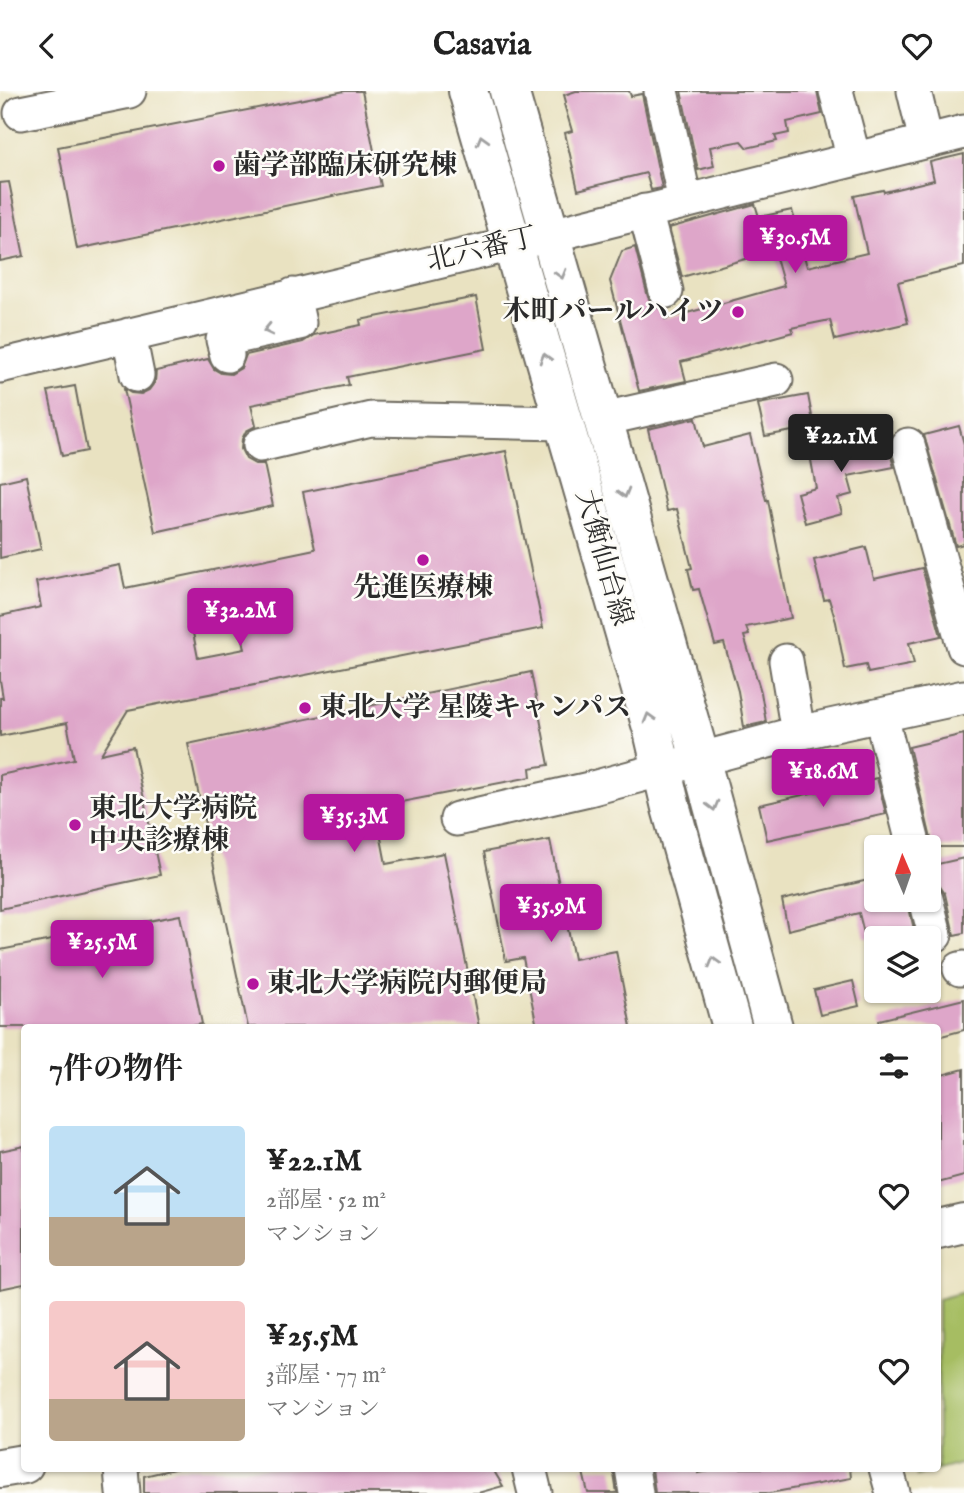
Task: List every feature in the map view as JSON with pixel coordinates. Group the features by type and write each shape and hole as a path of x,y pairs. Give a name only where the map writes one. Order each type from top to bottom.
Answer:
{"main road":[{"name":"大衡仙台線","path":"468,91 653,731 731,1024"},
{"name":"大衡仙台線","path":"518,93 550,234 700,758 772,1024"},
{"path":"941,1228 964,1223"},
{"path":"0,1468 21,1464"}],"street":[{"path":"21,113 129,91"},
{"path":"661,91 685,201"},
{"path":"836,91 854,159"},
{"path":"914,91 926,141"},
{"name":"北六番丁","path":"0,366 964,132"},
{"path":"645,211 666,291"},
{"path":"227,355 223,340 299,323 293,295"},
{"path":"129,335 137,375"},
{"path":"603,419 776,380"},
{"path":"258,436 371,419 562,415"},
{"path":"908,445 964,647"},
{"path":"786,661 797,733"},
{"path":"457,819 589,789 797,733 964,697"},
{"path":"881,716 911,835"},
{"path":"121,1472 124,1493"},
{"path":"530,1472 535,1493"},
{"path":"633,1472 636,1493"},
{"path":"887,1472 893,1493"}],"green space":[{"path":"964,1292 964,1463 941,1469 941,1298"},
{"path":"916,1472 931,1472 917,1476"}],"building":[{"name":"歯学部臨床研究棟","path":"345,91 362,91 381,186 77,249 58,147"},
{"path":"576,91 629,91 631,96 642,94 662,188 651,190 646,173 578,190 565,133 572,131 564,104 564,95"},
{"path":"681,91 817,91 822,114 787,122 789,133 775,136 777,141 747,148 741,141 710,147 714,166 698,170"},
{"path":"964,154 964,266 898,282 908,323 835,340 830,320 791,328 793,332 681,362 686,381 639,391 610,281 622,251 635,247 648,297 653,305 663,310 665,319 784,286 774,251 682,277 669,228 755,204 759,217 792,210 807,267 867,253 854,196 934,180 930,162"},
{"path":"9,182 24,256 0,261 0,183"},
{"path":"476,297 486,349 347,377 349,385 251,405 256,426 246,431 241,449 246,459 255,464 264,464 273,506 155,532 124,389 141,394 149,390 155,382 156,371 208,359 214,369 231,374 241,368 246,355 303,342 314,335 361,325 360,320"},
{"path":"75,386 87,451 62,456 48,391"},
{"path":"808,395 814,427 765,436 758,404"},
{"path":"696,418 703,447 750,435 768,500 791,618 746,627 749,635 744,636 761,692 766,722 744,727 738,691 724,643 715,645 699,589 693,590 688,569 692,568 677,509 667,511 648,429"},
{"path":"959,426 964,444 964,544 956,546 924,435"},
{"path":"891,435 889,449 894,467 848,476 853,494 838,498 842,513 805,523 797,493 816,488 809,449"},
{"path":"506,451 543,628 128,710 101,754 133,747 160,875 0,909 0,775 74,759 67,723 0,736 0,698 3,698 0,680 0,616 41,607 36,582 120,565 125,588 315,549 303,492","holes":["237,609 245,649 198,658 190,618"]},
{"path":"26,476 41,549 0,558 0,482"},
{"path":"866,547 874,579 922,568 941,636 909,643 914,664 868,673 866,665 845,669 836,622 829,599 824,600 814,560"},
{"path":"531,672 549,765 530,768 531,777 375,807 386,864 444,853 478,1024 247,1024 188,744"},
{"path":"964,734 964,847 942,847 942,835 930,835 909,747"},
{"path":"877,778 886,814 767,840 759,805"},
{"path":"550,840 574,959 616,951 630,1024 536,1024 523,958 506,961 484,852"},
{"path":"964,858 964,933 954,935 942,890 942,863"},
{"path":"864,881 864,912 910,912 913,926 864,926 864,934 859,913 788,930 782,900"},
{"path":"180,915 202,1024 21,1024 21,1027 0,1027 0,950"},
{"path":"853,981 859,1006 820,1015 814,990"},
{"path":"964,999 964,1030 941,1036 941,1024 880,1024 879,1020"},
{"path":"964,1069 964,1176 941,1182 941,1075"},
{"path":"21,1147 21,1285 0,1289 0,1151"},
{"path":"161,1472 494,1472 503,1486 478,1493 144,1493 144,1476"},
{"path":"583,1472 614,1472 617,1493 588,1493"},
{"path":"652,1472 850,1472 851,1478 770,1493 655,1493"}],"place":[{"name":"歯学部臨床研究棟","path":"219,166"},
{"name":"木町パールハイツ","path":"738,312"},
{"name":"先進医療棟","path":"423,560"},
{"name":"東北大学 星陵キャンパス","path":"305,708"},
{"name":"東北大学病院 中央診療棟","path":"75,825"},
{"name":"東北大学病院内郵便局","path":"253,984"}]}
